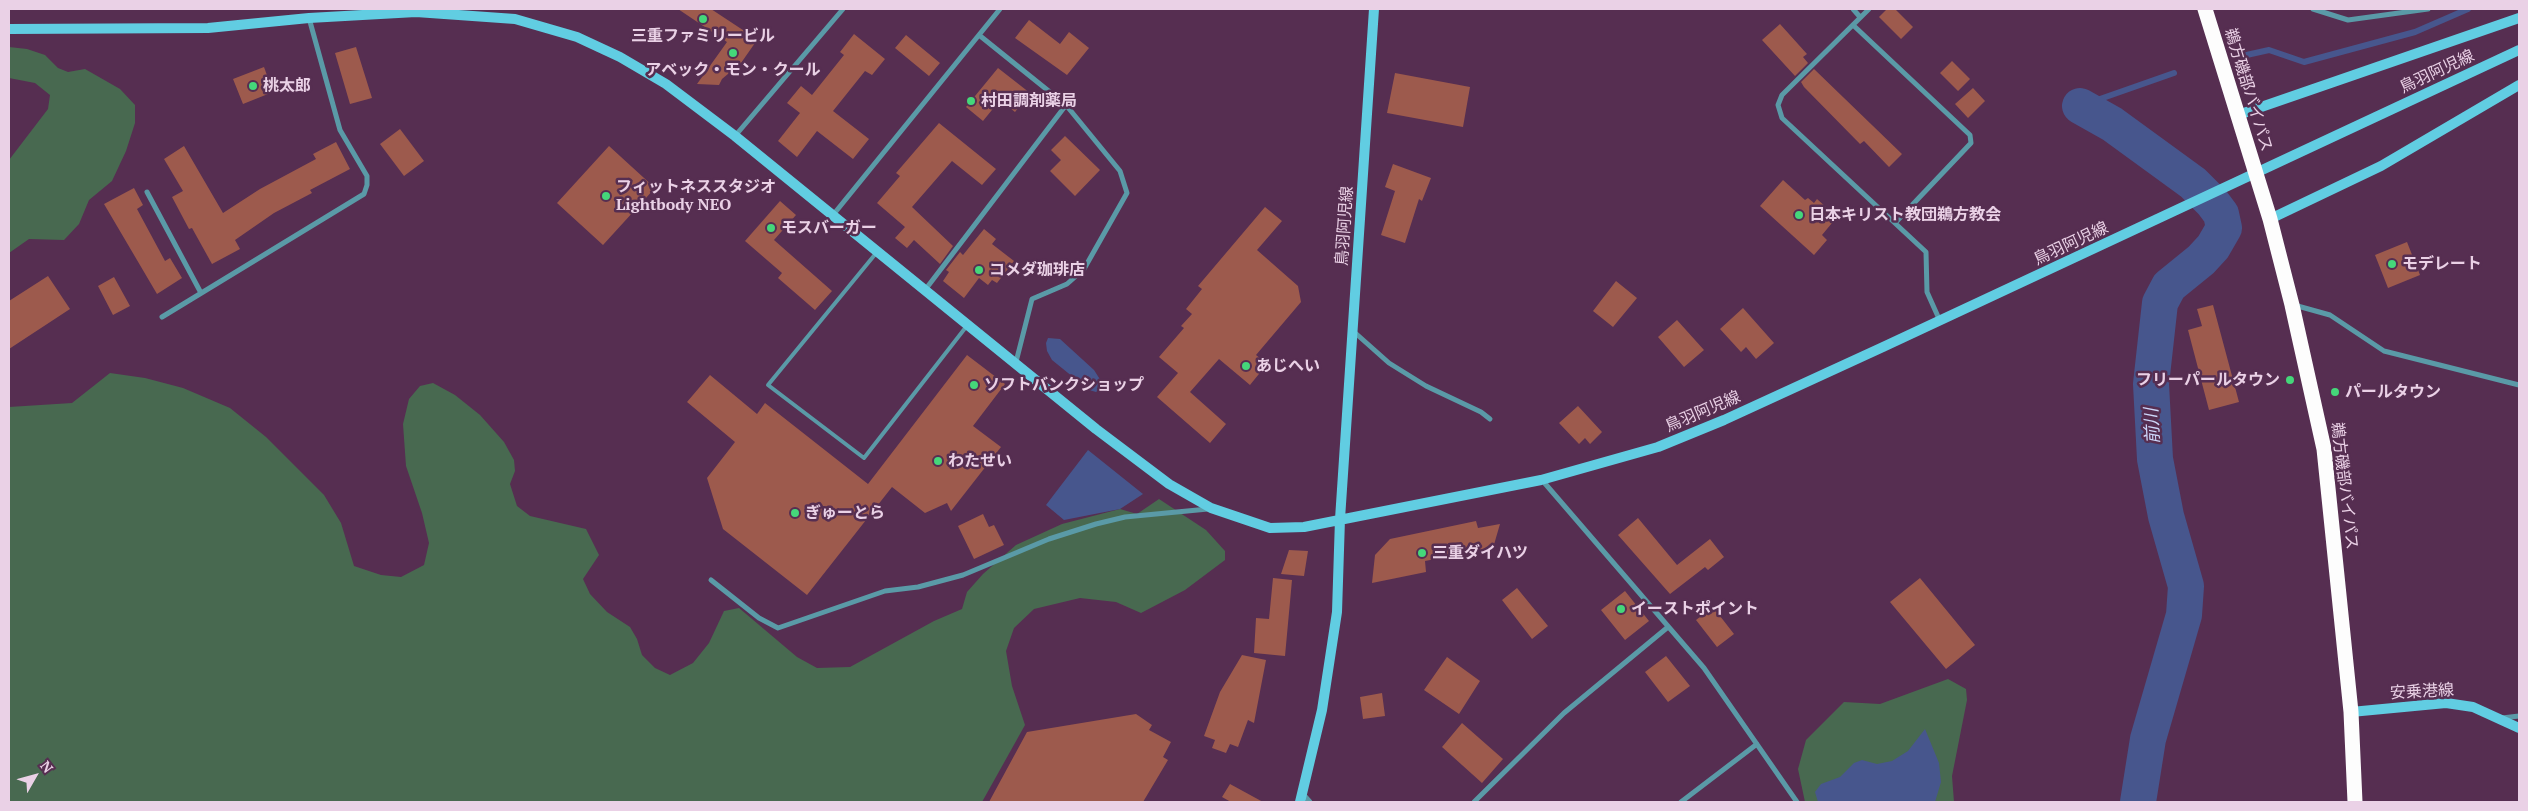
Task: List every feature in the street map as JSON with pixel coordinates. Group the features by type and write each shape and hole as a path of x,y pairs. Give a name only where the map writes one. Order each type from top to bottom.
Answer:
{"highway":[{"name":"鵜方磯部バイパス","path":"2205,9 2270,219 2292,305 2324,449 2351,712 2356,802"}],"main road":[{"name":"鳥羽阿児線","path":"1374,9 1340,520 1541,480 1658,446 1707,427 1940,321 2519,50"},
{"path":"9,29 208,28 309,18 416,12 515,19 577,37 620,57 666,84 735,136 1016,362 1096,429 1162,479 1211,508 1270,528 1304,527 1340,520 1337,612 1322,710 1301,798"},
{"path":"2238,116 2519,18"},
{"path":"2270,219 2381,166 2519,85"},
{"name":"安乗港線","path":"2351,712 2446,703 2473,707 2501,718 2519,728"}],"street":[{"path":"735,136 843,9"},
{"path":"833,216 1000,9"},
{"path":"1853,9 1860,17"},
{"path":"1869,9 1782,95 1778,105 1782,118 1896,222 1926,252 1928,292 1940,321"},
{"path":"2313,9 2348,20 2428,9"},
{"path":"162,317 364,194 367,176 340,130 309,18"},
{"path":"1853,25 1970,135 1971,143 1896,222"},
{"path":"979,35 1066,105 1120,171 1127,193 1084,269 1067,284 1032,299 1016,362"},
{"path":"925,290 1066,105"},
{"path":"146,192 201,293"},
{"path":"2292,305 2330,315 2384,351 2519,385"},
{"path":"1353,331 1389,363 1426,386 1482,412 1490,419"},
{"path":"1541,480 1704,668 1797,802"},
{"path":"711,580 759,618 778,628 885,590 918,587 963,575 1049,539 1096,524 1125,517 1211,508"},
{"path":"1474,802 1564,713 1668,627"},
{"path":"2501,718 2519,716"},
{"path":"1681,802 1757,744"},
{"path":"1301,798 1310,802"}],"lane":[{"path":"877,252 768,385 864,458 968,325"}],"green space":[{"path":"9,47 27,49 45,55 58,68 68,72 85,69 120,89 135,105 135,123 126,151 112,181 89,200 79,224 64,240 29,239 9,253 9,160 48,109 50,95 35,83 9,78"},
{"path":"110,373 145,378 183,388 230,408 266,437 324,495 341,523 354,566 381,575 401,577 424,565 429,543 422,513 406,466 403,424 409,399 420,386 433,383 455,395 480,415 504,442 514,460 515,471 510,484 517,506 530,516 586,529 599,555 583,579 590,594 607,612 630,627 637,639 642,655 655,668 670,675 693,663 709,643 724,611 739,608 797,657 817,668 850,667 934,621 962,609 967,592 983,574 1016,545 1062,524 1120,509 1137,514 1159,499 1206,530 1225,551 1225,560 1185,590 1141,613 1116,602 1080,598 1034,609 1014,628 1006,651 1012,686 1025,725 982,802 9,802 9,407 72,403"},
{"path":"1948,679 1966,689 1967,700 1952,776 1954,802 1805,802 1798,769 1806,740 1844,702 1880,704"}],"water":[{"path":"1048,338 1060,339 1094,370 1101,381 1101,388 1096,392 1089,390 1052,360 1047,351 1046,343"},
{"path":"1088,450 1143,494 1120,509 1064,520 1046,505"},
{"path":"1925,729 1939,763 1941,782 1935,802 1818,802 1815,792 1821,784 1840,777 1854,763 1862,760 1877,764 1892,761 1908,751"}],"building":[{"name":"アベック・モン・クール","path":"678,9 711,9 752,36 750,39 755,43 741,63 722,79 719,85 697,84 727,42"},
{"path":"1887,9 1895,9 1913,27 1901,39 1879,17"},
{"path":"1029,20 1060,44 1069,32 1089,48 1067,75 1015,38"},
{"path":"1780,24 1807,54 1803,57 1808,63 1795,76 1762,40"},
{"path":"854,34 885,59 872,75 865,71 833,111 869,139 853,159 817,131 797,157 778,141 800,113 787,103 801,86 812,95 844,55 840,52"},
{"path":"906,35 940,63 929,76 895,48"},
{"path":"356,47 372,98 350,104 335,53"},
{"path":"1952,61 1970,79 1958,91 1940,73"},
{"path":"264,67 273,92 243,104 233,79"},
{"path":"998,68 1030,93 1015,112 1000,100 983,121 966,107"},
{"path":"1814,69 1902,154 1889,167 1864,141 1860,144 1804,87 1801,82"},
{"path":"1395,73 1470,87 1463,127 1387,113"},
{"path":"1973,88 1985,101 1968,118 1955,104"},
{"path":"939,123 996,169 982,185 952,161 912,207 953,246 940,264 914,240 907,248 895,238 905,227 877,203 900,176 896,173"},
{"path":"400,129 424,161 404,176 380,144"},
{"path":"1065,136 1100,170 1075,196 1050,171 1061,160 1051,150"},
{"path":"336,142 350,169 310,190 312,193 274,213 235,240 240,249 212,264 192,228 189,229 172,197 183,191 164,159 184,146 223,213 260,189 316,159 313,154"},
{"name":"フィットネススタジオ Lightbody NEO","path":"609,146 655,188 603,245 557,203"},
{"path":"1393,164 1431,178 1422,201 1419,199 1405,243 1381,235 1395,191 1385,187"},
{"path":"1783,180 1805,200 1808,198 1814,203 1817,199 1837,217 1822,235 1827,240 1814,255 1760,206"},
{"path":"134,188 143,205 137,209 165,261 170,258 182,278 157,294 104,204"},
{"path":"780,201 796,215 774,240 832,291 815,310 778,278 782,273 745,241"},
{"path":"1265,207 1282,221 1257,250 1298,286 1301,302 1256,355 1267,364 1250,385 1219,359 1190,392 1226,424 1210,443 1157,397 1178,373 1159,357 1184,328 1181,326 1192,314 1186,309 1202,289 1198,286"},
{"name":"コメダ珈琲店","path":"984,229 996,239 992,244 1014,261 997,283 992,280 988,285 979,278 964,298 943,281 949,272 946,270 960,252 963,255"},
{"path":"2407,242 2420,275 2388,288 2375,255"},
{"path":"48,276 70,309 9,349 9,301"},
{"path":"114,277 130,306 113,315 98,286"},
{"path":"1616,281 1637,298 1613,327 1593,311"},
{"path":"2213,305 2239,402 2209,410 2188,330 2202,326 2197,309"},
{"path":"1743,308 1774,343 1756,359 1746,347 1741,352 1720,329"},
{"path":"1677,320 1704,350 1684,367 1658,337"},
{"path":"967,355 1005,384 973,426 1001,447 951,511 947,503 925,513 892,487 807,595 723,529 707,478 735,442 687,402 710,375 757,414 765,403 868,484"},
{"path":"1578,406 1602,432 1590,444 1585,438 1579,444 1559,423"},
{"path":"983,514 989,527 994,525 1004,545 974,559 958,526"},
{"path":"1638,518 1677,565 1710,539 1724,557 1708,570 1705,567 1670,594 1618,535"},
{"name":"三重ダイハツ","path":"1476,521 1478,528 1500,524 1493,548 1425,561 1426,572 1372,583 1375,555 1390,539"},
{"path":"1289,550 1308,551 1304,576 1281,574"},
{"path":"1273,578 1292,580 1285,656 1254,653 1256,618 1269,619"},
{"path":"1920,578 1975,645 1946,669 1890,602"},
{"path":"1517,588 1548,626 1532,639 1502,600"},
{"path":"1625,591 1649,621 1625,640 1601,610"},
{"path":"1713,607 1734,634 1717,647 1696,620"},
{"path":"1242,655 1266,660 1254,723 1248,720 1238,747 1230,744 1226,753 1212,748 1215,740 1204,736 1220,692"},
{"path":"1666,656 1690,686 1668,702 1645,672"},
{"path":"1447,657 1480,681 1459,714 1424,690"},
{"path":"1382,693 1385,716 1363,719 1360,697"},
{"path":"1136,714 1152,725 1149,730 1171,742 1163,757 1168,760 1143,802 989,802 1027,732"},
{"path":"1462,723 1503,759 1482,783 1442,747"},
{"path":"1230,784 1263,802 1231,802 1222,797"}],"waterway":[{"path":"2242,56 2269,50 2304,62 2415,32 2468,9"},
{"path":"2080,106 2174,73"},
{"name":"前川","path":"2080,106 2112,124 2193,183 2221,214 2224,228 2213,247 2201,260 2169,286 2160,303 2151,384 2155,459 2166,516 2186,586 2184,615 2148,739 2138,802"}],"place":[{"name":"三重ファミリービル","path":"703,19"},
{"name":"アベック・モン・クール","path":"733,53"},
{"name":"桃太郎","path":"253,86"},
{"name":"村田調剤薬局","path":"971,101"},
{"name":"フィットネススタジオ Lightbody NEO","path":"606,196"},
{"name":"日本キリスト教団鵜方教会","path":"1799,215"},
{"name":"モスバーガー","path":"771,228"},
{"name":"モデレート","path":"2392,264"},
{"name":"コメダ珈琲店","path":"979,270"},
{"name":"あじへい","path":"1246,366"},
{"name":"フリーパールタウン","path":"2290,380"},
{"name":"ソフトバンクショップ","path":"974,385"},
{"name":"パールタウン","path":"2335,392"},
{"name":"わたせい","path":"938,461"},
{"name":"ぎゅーとら","path":"795,513"},
{"name":"三重ダイハツ","path":"1422,553"},
{"name":"イーストポイント","path":"1621,609"}]}
